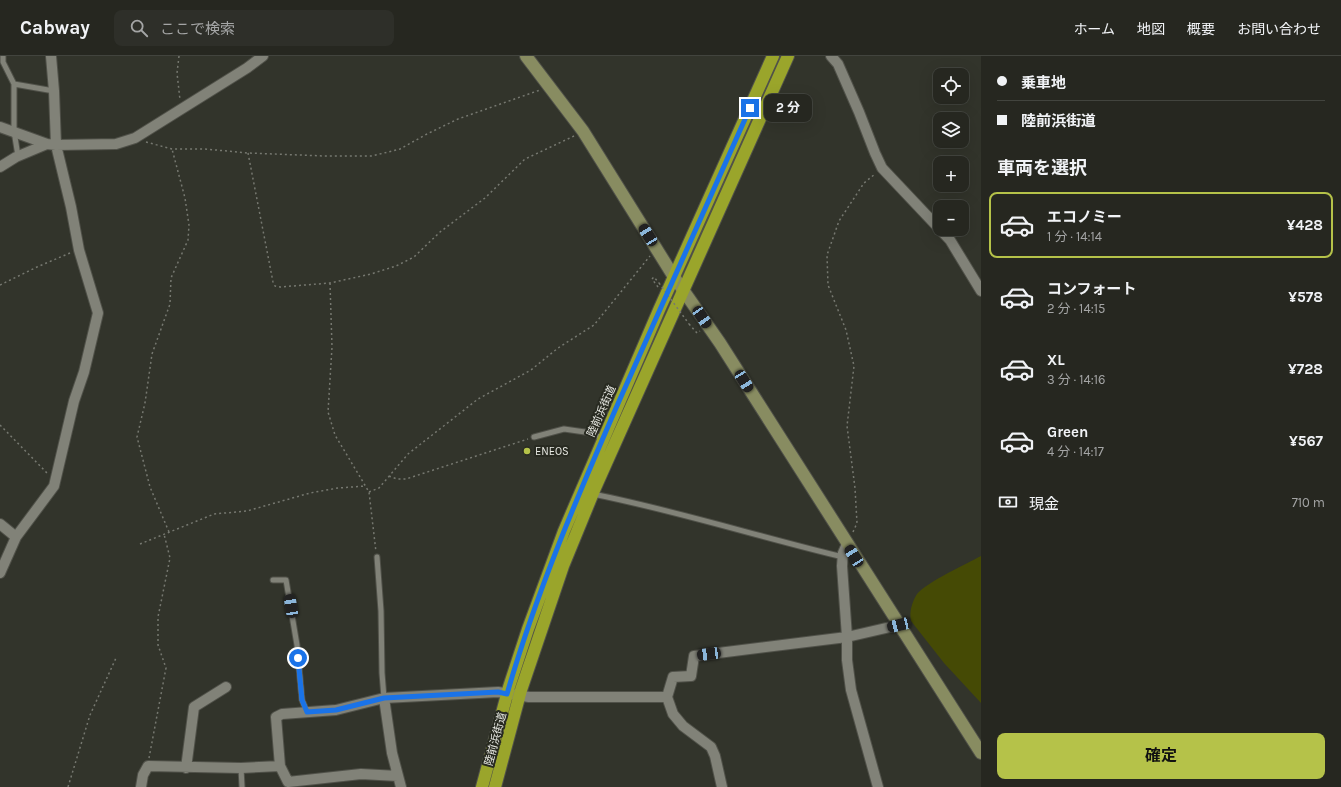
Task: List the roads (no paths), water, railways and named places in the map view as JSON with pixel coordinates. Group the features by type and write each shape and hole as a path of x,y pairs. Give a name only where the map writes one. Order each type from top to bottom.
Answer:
{"highway":[{"name":"陸前浜街道","path":"482,787 507,694 528,629 564,531 603,438 773,56"},
{"name":"陸前浜街道","path":"495,787 520,696 563,566 592,494 788,56"}],"street":[{"path":"0,573 16,537 54,486 74,401 84,372 98,313 79,250 71,207 51,144 54,91 51,56"},
{"path":"0,127 51,144 116,144 135,138 247,68 263,56"},
{"path":"526,56 583,131 674,277 720,343 981,753"},
{"path":"831,56 838,64 882,168 950,240 981,292"},
{"path":"0,167 18,156 51,144"},
{"path":"0,524 16,537"},
{"path":"847,544 843,553 847,660 851,690 878,787"},
{"path":"722,787 715,756 711,747 683,726 673,714 667,697 673,677 691,676 694,656 847,637 899,625"},
{"path":"186,768 194,707 226,687"},
{"path":"398,776 361,774 288,782 280,766 276,717 282,714 336,710 384,698 498,692 536,697 667,697"},
{"path":"384,698 392,753 401,787"},
{"path":"141,787 143,775 148,766 241,768 280,766"}],"lane":[{"path":"3,56 3,62 14,84 14,131 18,156"},
{"path":"14,84 54,91"},
{"path":"534,437 564,429 585,432 615,443"},
{"path":"592,494 637,503 843,557"},
{"path":"377,557 381,611 384,698"},
{"path":"273,580 286,580 297,645 302,700 307,712"},
{"path":"241,768 242,787"}],"place":[{"name":"ENEOS","path":"527,451"}]}
